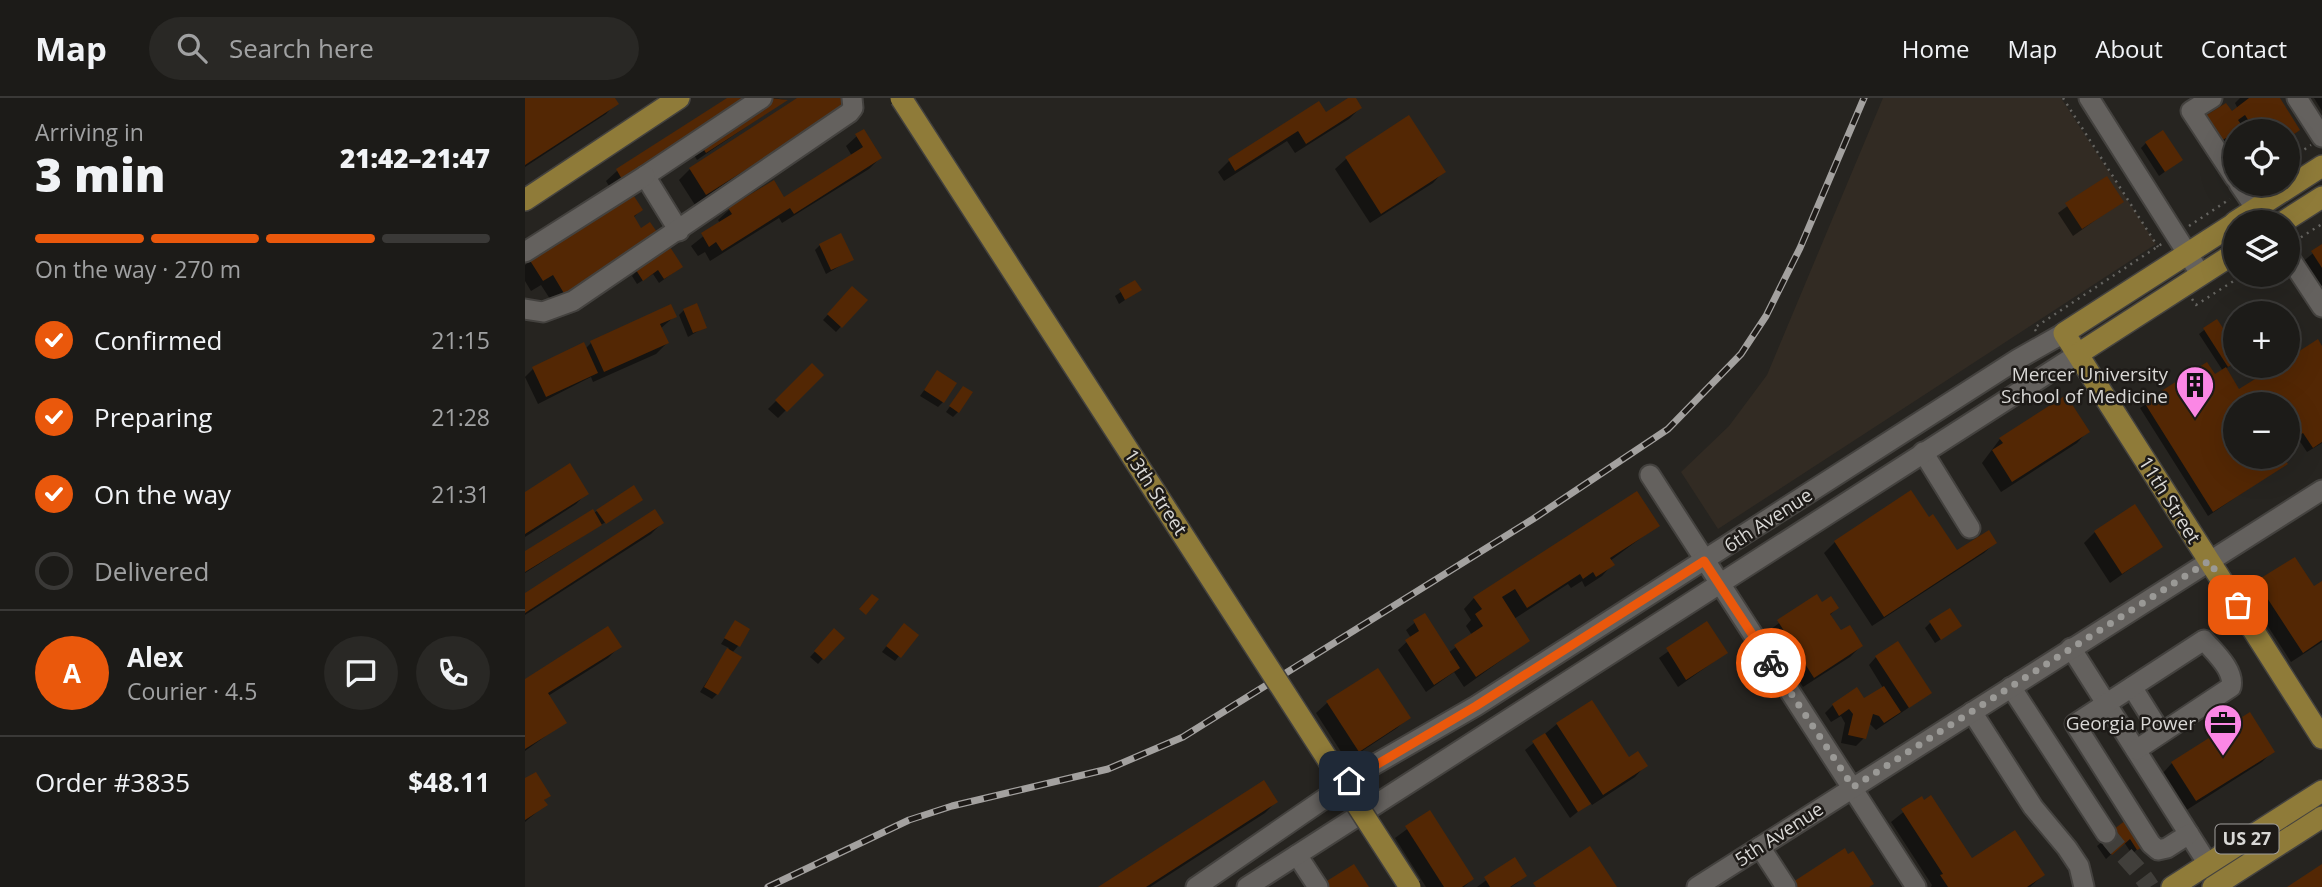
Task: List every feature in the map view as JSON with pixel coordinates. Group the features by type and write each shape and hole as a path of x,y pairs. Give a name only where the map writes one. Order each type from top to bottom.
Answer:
{"main road":[{"path":"525,200 679,98"},
{"name":"13th Street","path":"901,98 1410,887"},
{"name":"6th Avenue","path":"2256,209 2322,166"},
{"path":"2300,211 2322,197"},
{"name":"6th Avenue","path":"2064,333 2223,230"},
{"name":"6th Avenue","path":"2078,355 2223,261"},
{"name":"11th Street","path":"2064,333 2322,738"},
{"name":"US 27","path":"2172,887 2322,791"},
{"name":"US 27","path":"2213,887 2322,817"}],"street":[{"path":"525,252 762,98"},
{"path":"525,309 543,312 573,301 849,113 853,108 852,98"},
{"path":"2089,98 2201,275"},
{"path":"2212,98 2187,104 2223,160"},
{"path":"2297,98 2322,138"},
{"path":"645,176 678,231"},
{"path":"2247,196 2256,209"},
{"path":"2300,274 2322,307"},
{"name":"6th Avenue","path":"1196,887 1302,812 1476,706 2064,333"},
{"name":"6th Avenue","path":"1247,887 2078,355"},
{"path":"1923,452 1970,528"},
{"path":"1650,475 1853,787 1910,885"},
{"name":"5th Avenue","path":"1697,887 2322,490"},
{"path":"2136,750 2231,687 2233,680 2228,670 2204,639 2075,724 2151,844 2158,849 2167,848 2189,834"},
{"path":"2071,648 2208,864"},
{"path":"2011,687 2106,833"},
{"path":"2132,687 2161,733"},
{"path":"1972,712 2033,807 2073,857 2082,877 2081,886"},
{"path":"1389,757 1398,760 1408,769 1405,785"},
{"path":"1302,812 1301,829 1311,838 1321,839"},
{"path":"1760,847 1786,887"},
{"path":"1297,855 1318,887"}],"path":[{"path":"2300,152 2322,138"},
{"path":"2300,237 2322,223"}],"shaded area":[{"path":"1883,98 2061,98 2156,244 1718,529 1681,472 1729,426 1767,375"}],"building":[{"path":"525,98 615,98 619,104 525,165"},
{"path":"727,98 753,98 623,181 616,169"},
{"path":"770,98 788,100 706,153 700,144"},
{"path":"797,98 848,98 851,103 706,195 689,168"},
{"path":"1348,98 1356,98 1362,108 1306,144 1298,131 1235,171 1228,159 1319,101 1326,112"},
{"path":"2249,98 2280,98 2293,119 2248,119 2245,115 2239,119 2223,119 2221,141 2205,116 2226,103 2232,111"},
{"path":"1409,115 1446,172 1381,214 1345,157"},
{"path":"864,129 882,158 794,214 790,208 722,251 716,242 709,247 701,233 732,214 728,208 774,180 784,197 863,147 855,134"},
{"path":"2163,130 2183,160 2165,172 2145,142"},
{"path":"2107,176 2124,202 2082,229 2065,203"},
{"path":"632,193 643,210 634,216 641,228 650,222 659,235 565,295 553,275 543,281 529,259"},
{"path":"841,233 854,260 831,270 819,244"},
{"path":"2322,244 2322,268 2311,251"},
{"path":"670,247 683,267 664,279 658,270 643,281 636,270"},
{"path":"1135,280 1142,290 1125,300 1119,289"},
{"path":"852,286 868,300 842,328 827,314"},
{"path":"697,303 707,328 693,333 683,309"},
{"path":"671,304 677,317 660,324 669,343 604,372 590,341"},
{"path":"2217,319 2223,328 2223,359 2203,328"},
{"name":"Mercer University School of Medicine","path":"2318,339 2322,346 2322,442 2313,448 2303,433 2300,435 2300,392 2223,392 2223,469 2280,469 2213,512 2144,402 2207,362 2215,374 2223,369 2223,378 2232,378 2239,389 2257,378 2300,378 2300,351"},
{"path":"584,342 598,373 546,397 532,367"},
{"path":"812,363 824,375 787,412 775,400"},
{"path":"937,370 957,383 944,403 924,390"},
{"path":"963,386 973,392 959,413 949,406"},
{"path":"2066,395 2090,432 2012,482 1992,450 2003,443 1999,438"},
{"path":"570,463 589,494 525,534 525,492"},
{"path":"634,485 643,500 606,524 596,510"},
{"path":"1911,490 1929,517 1933,514 1957,550 1989,530 1997,543 1884,617 1834,541"},
{"path":"1637,491 1660,526 1610,558 1615,565 1596,577 1593,572 1583,579 1580,574 1527,608 1515,589 1502,597 1530,641 1476,677 1454,645 1483,626 1475,614 1482,609 1473,597"},
{"path":"2135,504 2163,547 2122,574 2094,531"},
{"path":"593,509 602,525 525,572 525,551"},
{"path":"655,509 664,523 525,613 525,593"},
{"path":"2295,557 2314,586 2322,581 2322,640 2303,653 2256,581"},
{"path":"872,594 879,599 866,615 859,609"},
{"path":"1817,594 1822,602 1831,596 1839,608 1830,614 1841,630 1850,625 1863,646 1814,678 1777,620"},
{"path":"1950,608 1962,626 1941,640 1929,621"},
{"path":"1425,613 1460,668 1434,685 1405,640 1419,631 1413,620"},
{"path":"735,620 750,629 740,647 724,638"},
{"path":"1707,621 1728,653 1686,680 1666,648"},
{"path":"904,623 919,635 901,658 886,646"},
{"path":"608,626 622,647 548,693 567,723 525,749 525,679"},
{"path":"834,628 845,638 824,660 814,651"},
{"path":"1898,641 1932,693 1909,708 1875,656"},
{"path":"727,648 742,657 718,695 704,687"},
{"path":"1378,668 1411,718 1359,752 1326,701"},
{"path":"1884,686 1901,712 1884,723 1879,716 1873,714 1866,739 1848,735 1853,714 1849,709 1839,716 1832,704 1857,687 1864,698"},
{"path":"1592,700 1629,757 1638,751 1648,766 1603,795 1556,723"},
{"name":"Georgia Power","path":"2250,712 2275,752 2196,801 2171,762"},
{"path":"1545,733 1591,804 1578,812 1532,741"},
{"path":"536,772 551,796 544,800 548,805 525,820 525,778"},
{"path":"1264,780 1278,802 1146,887 1098,887"},
{"path":"1931,795 1972,858 2015,830 2045,875 2027,887 1948,887 1940,875 1943,874 1901,809 1922,796 1924,800"},
{"path":"1430,810 1474,879 1462,887 1444,887 1405,826"},
{"path":"2126,820 2144,847 2137,850 2130,839 2112,855 2101,839"},
{"path":"1590,846 1617,887 1536,887 1533,883"},
{"path":"1845,848 1848,854 1853,851 1874,884 1869,887 1796,887 1793,882"},
{"path":"1515,857 1527,876 1510,887 1490,887 1484,877"},
{"path":"1354,864 1369,887 1324,887 1322,884"},
{"path":"2322,864 2322,887 2287,887"}],"tunnel":[{"path":"2106,833 2150,887"}],"railway":[{"path":"768,887 909,820 952,806 1108,769 1183,737 1533,519 1668,429 1741,354 1766,316 1800,248 1864,98"}],"way so far":[{"path":"1771,663 1853,787 2209,561 2238,605"}],"place":[{"name":"Mercer University School of Medicine","path":"2195,419"},
{"name":"Georgia Power","path":"2223,757"}],"route":[{"path":"1349,781 1476,706 1704,561 1771,663"}]}
